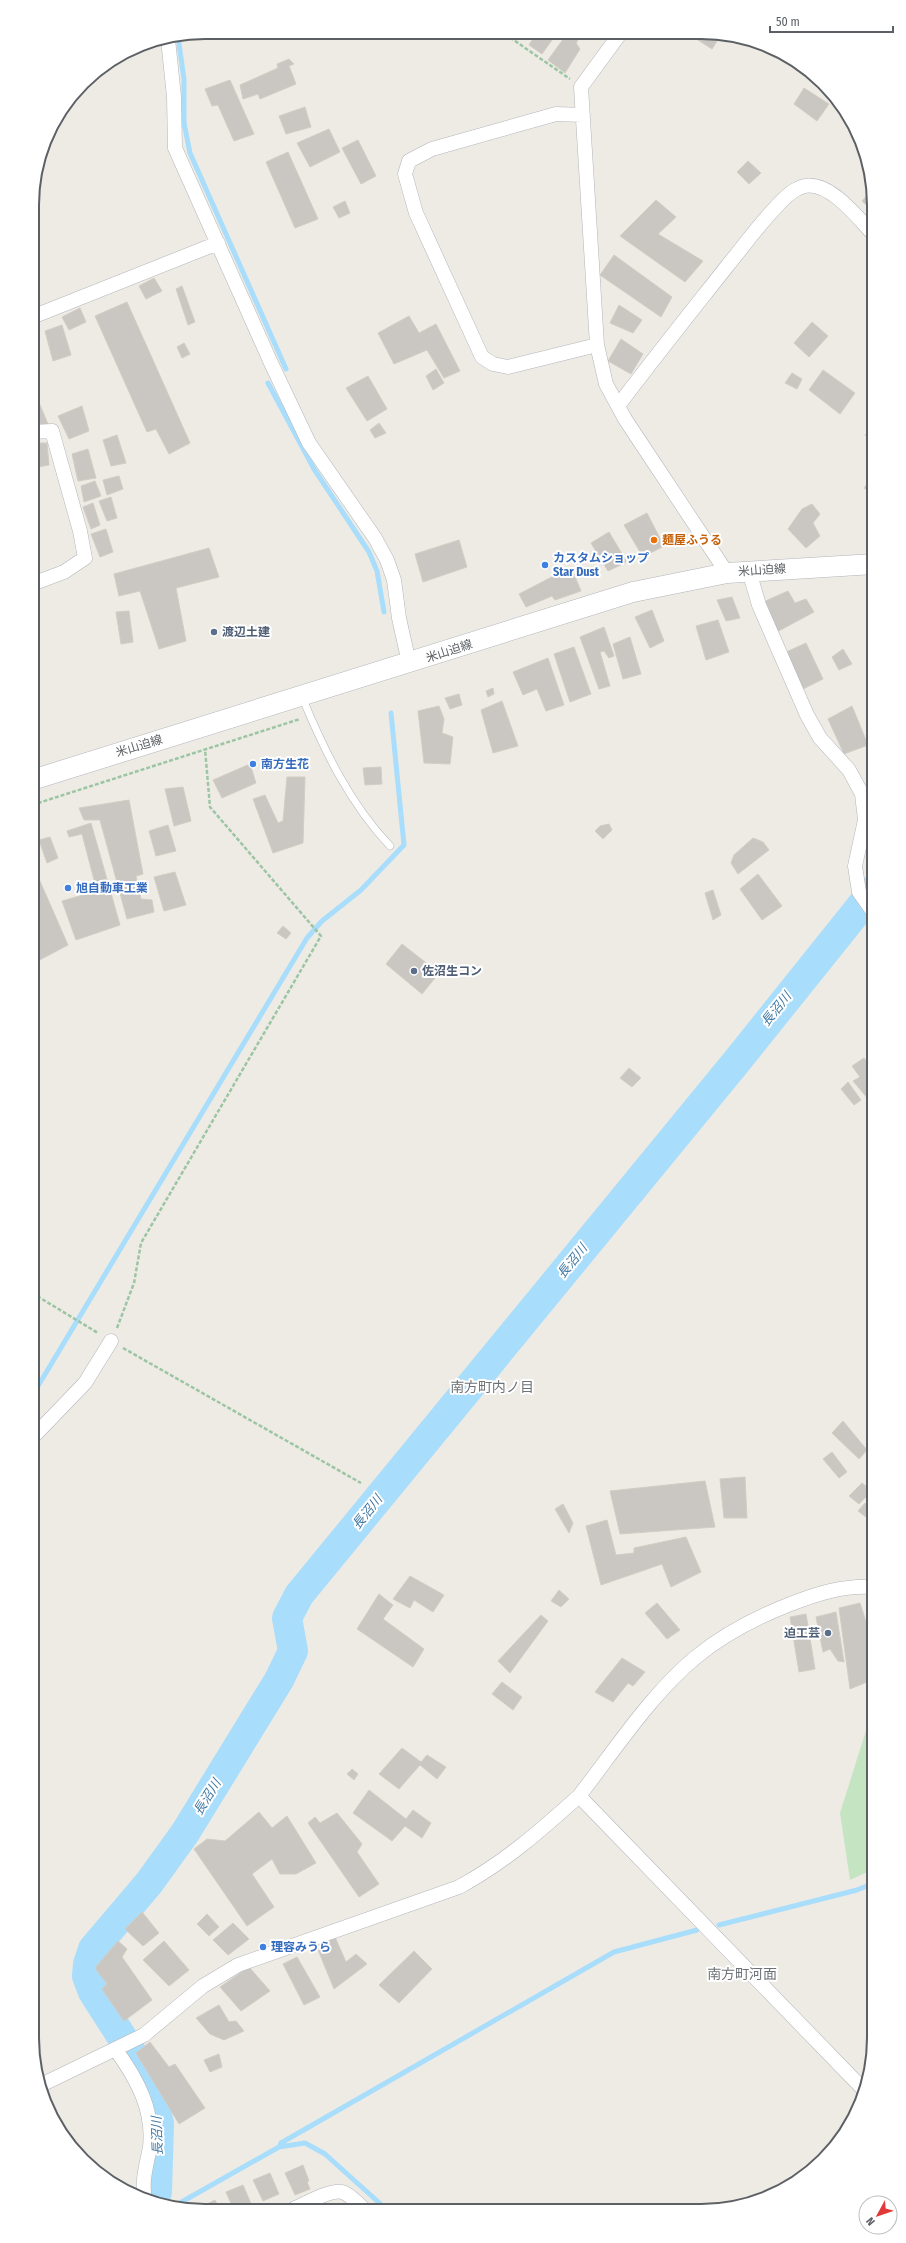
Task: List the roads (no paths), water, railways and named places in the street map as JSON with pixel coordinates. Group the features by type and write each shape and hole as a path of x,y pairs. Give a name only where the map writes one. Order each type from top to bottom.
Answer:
{"main road":[{"name":"米山迫線","path":"39,778 633,592 727,573 867,564"}],"street":[{"path":"615,39 581,87 597,345 606,384 618,406 727,573"},
{"path":"168,43 174,97 175,148 271,363 309,443 375,538 387,560 394,580 404,664"},
{"path":"583,115 556,114 432,149 409,161 405,174 416,213 482,357 493,364 508,367 597,345"},
{"path":"618,406 660,350 764,221 787,196 795,190 805,186 815,186 827,190 836,196 867,228"},
{"path":"39,314 218,243"},
{"path":"39,432 52,431 80,530 85,558 64,572 39,581"},
{"path":"749,571 759,605 807,715 820,738 849,770 862,794 864,820 855,866 859,892 867,904"},
{"path":"39,1431 85,1383 108,1339"},
{"path":"46,2083 144,2035 203,1986 238,1965 339,1928 442,1894 481,1876 520,1849 579,1796 658,1696 696,1657 721,1639 771,1612 825,1591 867,1587"},
{"path":"579,1796 860,2086"},
{"path":"123,2046 145,2099 150,2131 144,2192"},
{"path":"304,2204 328,2194 340,2191 358,2204"}],"lane":[{"path":"302,696 319,740 362,813 390,846"}],"waterway":[{"path":"179,41 184,79 184,123 190,153 286,369"},
{"path":"268,383 314,469 369,552 377,571 384,612"},
{"path":"39,1384 307,938 322,921 361,890 404,845 391,713"},
{"name":"長沼川","path":"152,2195 157,2192 159,2124 152,2092 136,2059 93,1992 87,1976 88,1964 93,1949 149,1883 185,1833 279,1680 293,1651 287,1618 299,1595 737,1061 867,899"},
{"path":"719,1925 857,1890 867,1886"},
{"path":"279,2147 281,2143 614,1952 697,1930"},
{"path":"181,2203 279,2147 305,2143 325,2154 380,2204"}],"place":[{"name":"麺屋ふうる","path":"654,540"},
{"name":"カスタムショップ Star Dust","path":"545,565"},
{"name":"渡辺土建","path":"214,632"},
{"name":"南方生花","path":"253,764"},
{"name":"旭自動車工業","path":"68,888"},
{"name":"佐沼生コン","path":"414,971"},
{"name":"迫工芸","path":"828,1633"},
{"name":"理容みうら","path":"263,1947"}],"district":[{"name":"南方町内ノ目","path":"492,1387"},
{"name":"南方町河面","path":"742,1974"}]}
